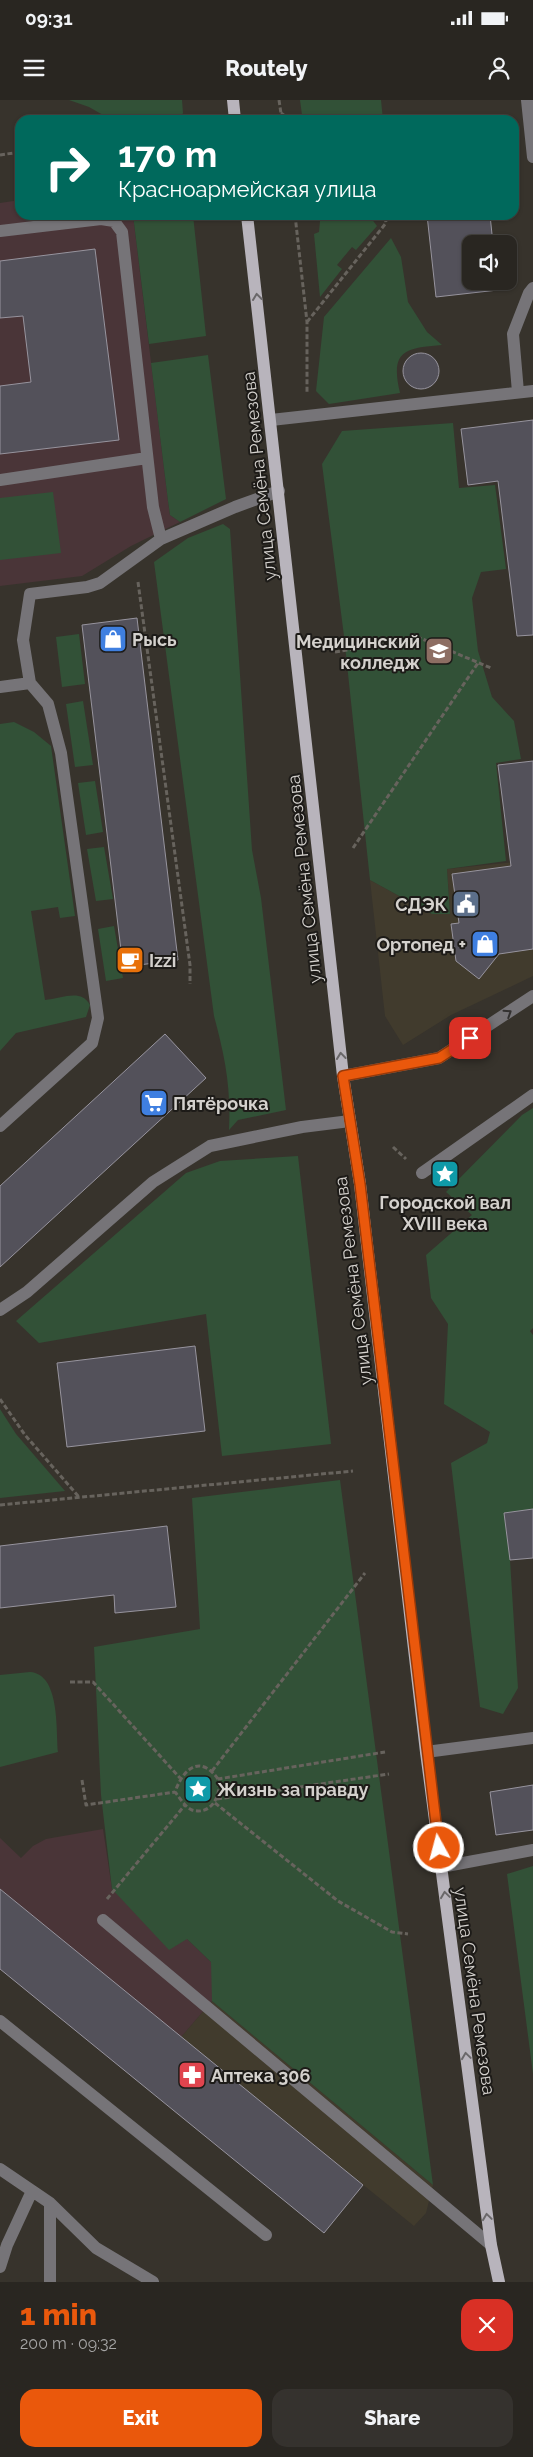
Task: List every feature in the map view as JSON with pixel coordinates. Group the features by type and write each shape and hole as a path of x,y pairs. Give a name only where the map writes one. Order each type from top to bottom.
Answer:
{"main road":[{"path":"233,100 234,115"},
{"name":"улица Семёна Ремезова","path":"248,220 272,420 343,1076 360,1184 426,1752 491,2245 499,2282"}],"street":[{"path":"527,100 533,157"},
{"path":"0,231 93,220"},
{"path":"108,220 114,221 122,232 154,520 161,539"},
{"path":"518,392 513,334 529,293 533,288"},
{"path":"272,420 533,391"},
{"path":"0,480 147,458"},
{"path":"0,1126 92,1043 98,1018 61,753 48,704 30,683 23,640 30,594 87,587 100,583 161,539 235,506 279,491"},
{"path":"0,687 30,683"},
{"path":"343,1076 439,1058 533,996"},
{"path":"422,1172 533,1095"},
{"path":"0,1310 28,1292 152,1182 210,1146 302,1127 350,1121"},
{"path":"426,1752 533,1738"},
{"path":"441,1867 533,1850"},
{"path":"103,1920 491,2245"},
{"path":"0,2021 266,2235"},
{"path":"0,2170 50,2204 96,2248 153,2282"},
{"path":"0,2267 7,2245 32,2192"},
{"path":"50,2204 50,2282"}],"path":[{"path":"279,100 281,113 284,115"},
{"path":"0,155 15,153"},
{"path":"296,220 307,322 307,401"},
{"path":"307,322 386,224 386,220"},
{"path":"134,557 190,965 190,984"},
{"path":"335,652 420,638 491,668"},
{"path":"353,848 478,663"},
{"path":"0,1398 25,1435 79,1497"},
{"path":"0,1505 353,1471"},
{"path":"212,1771 365,1572"},
{"path":"70,1682 93,1682 180,1778"},
{"path":"218,1779 385,1752"},
{"path":"200,1766 212,1771 218,1779 220,1788 215,1803 203,1810 192,1810 185,1805 175,1792 180,1778 187,1769 200,1766"},
{"path":"217,1799 389,1774"},
{"path":"82,1780 86,1805 175,1792"},
{"path":"215,1803 338,1901 392,1932 408,1934"},
{"path":"101,1907 185,1805"}],"shaded area":[{"path":"15,201 15,220 134,220 170,515 180,522 131,546 82,576 0,586 0,203"},
{"path":"533,860 533,976 451,1015 403,1045 385,1016 370,880 432,914 450,913 447,869"},
{"path":"103,1829 112,1889 187,1939 212,1963 212,2001 181,2037 0,1889 0,1838 21,1858 33,1846 46,1839"},
{"path":"212,2001 433,2185 426,2213 414,2226 181,2037"}],"green space":[{"path":"69,100 182,100 183,113 182,115 103,115 89,107"},
{"path":"300,100 381,100 382,115 302,115"},
{"path":"134,220 194,220 206,336 149,344"},
{"path":"372,220 377,226 356,250 352,247 337,265 342,269 320,297 314,234 319,232 320,221"},
{"path":"391,238 401,257 408,302 427,332 442,345 409,350 403,354 397,368 400,393 329,404 316,391 324,317"},
{"path":"208,355 226,499 180,522 170,515 151,363"},
{"name":"Медицинский колледж","path":"453,423 459,488 495,485 506,569 481,572 472,598 478,651 492,697 514,721 521,759 496,763 506,861 447,869 450,914 432,914 370,880 344,636 322,464 342,431"},
{"path":"53,492 61,553 0,560 0,498"},
{"path":"223,524 230,529 252,850 261,898 286,1110 238,1120 229,1130 229,1100 226,1072 214,1016 154,562 188,538"},
{"path":"79,634 85,684 62,687 56,637"},
{"path":"83,701 93,765 75,767 66,704"},
{"path":"14,722 34,732 51,746 75,916 60,918 58,907 31,911 45,1000 76,996 86,1000 90,1005 86,1017 16,1033 0,1051 0,724"},
{"path":"95,781 103,832 86,835 78,783"},
{"path":"104,847 113,899 96,901 87,849"},
{"path":"114,926 123,978 106,981 98,929"},
{"path":"533,1108 533,1328 530,1331 533,1335 533,1509 504,1513 510,1560 518,1688 503,1714 480,1707 451,1463 487,1443 490,1432 444,1404 448,1324 431,1298 426,1255 472,1215 446,1192 522,1115"},
{"path":"298,1156 331,1444 222,1456 206,1314 39,1343 16,1321 186,1173 220,1161"},
{"path":"0,1409 16,1434 65,1491 0,1498"},
{"path":"340,1480 433,2185 212,2001 211,1962 187,1939 169,1950 112,1889 101,1795 94,1647 200,1629 192,1498"},
{"path":"30,1672 40,1675 47,1682 52,1692 58,1752 0,1767 0,1675"},
{"path":"533,1866 533,2074 507,1874"}],"building":[{"path":"428,220 491,220 492,235 462,235 462,290 498,290 436,297"},
{"path":"95,249 119,440 0,454 0,386 31,382 23,316 0,318 0,261"},
{"path":"421,353 428,354 434,358 438,364 438,378 434,384 428,388 421,389 414,388 408,384 404,378 403,371 404,364 408,358 414,354"},
{"path":"533,420 533,635 517,636 498,481 468,485 461,429"},
{"path":"137,618 178,960 123,967 82,625"},
{"path":"533,761 533,949 499,954 479,979 456,961 451,924 459,923 452,874 511,866 498,765"},
{"path":"165,1034 206,1078 0,1267 0,1186"},
{"path":"195,1346 205,1431 67,1447 57,1363"},
{"path":"533,1509 533,1558 510,1560 504,1513"},
{"path":"167,1526 176,1607 115,1613 114,1595 0,1608 0,1546"},
{"path":"533,1785 533,1830 496,1835 490,1792"},
{"path":"0,1889 363,2185 324,2233 0,1969"}],"place":[{"name":"Рысь","path":"113,639"},
{"name":"Медицинский колледж","path":"439,651"},
{"name":"СДЭК","path":"466,904"},
{"name":"Ортопед +","path":"485,944"},
{"name":"Izzi","path":"130,960"},
{"name":"Пятёрочка","path":"154,1103"},
{"name":"Городской вал XVIII века","path":"445,1174"},
{"name":"Жизнь за правду","path":"198,1789"},
{"name":"Аптека 306","path":"192,2075"}],"route":[{"path":"439,1848 426,1752 360,1184 343,1076 384,1070 439,1058 470,1038"}]}
